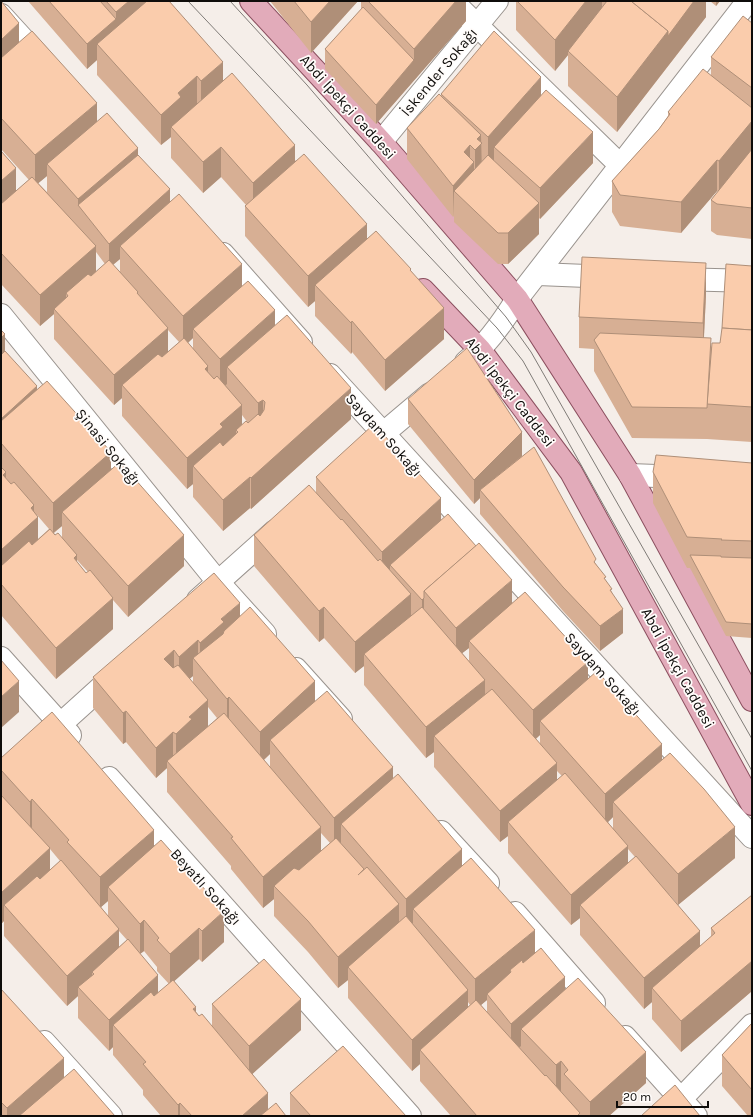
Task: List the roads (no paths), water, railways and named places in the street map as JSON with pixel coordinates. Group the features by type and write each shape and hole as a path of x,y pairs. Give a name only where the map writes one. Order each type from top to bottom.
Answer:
{"main road":[{"name":"Abdi İpekçi Caddesi","path":"251,1 381,142 517,299 630,474 752,700"},
{"name":"Abdi İpekçi Caddesi","path":"410,277 480,350 571,472 752,804"}],"street":[{"path":"452,1 621,166"},
{"name":"İskender Sokağı","path":"381,142 478,26 497,1"},
{"path":"360,455 480,350 506,317 517,299 538,274 748,1"},
{"path":"1,15 58,78"},
{"name":"Saydam Sokağı","path":"210,238 257,294 383,434 752,837"},
{"path":"538,274 633,277"},
{"path":"657,278 752,281"},
{"name":"Şinasi Sokağı","path":"1,315 218,582 353,732"},
{"path":"630,474 706,478"},
{"path":"183,614 289,518"},
{"path":"1,658 82,748"},
{"path":"1,778 130,661"},
{"name":"Beyatlı Sokağı","path":"97,766 410,1116"},
{"path":"429,818 696,1116"},
{"path":"662,1116 681,1099 752,1025"},
{"path":"32,1028 111,1116"}],"tram line":[{"path":"188,1 497,328 523,361 752,771"},
{"path":"230,1 307,85 506,317 531,352 752,739"}]}
